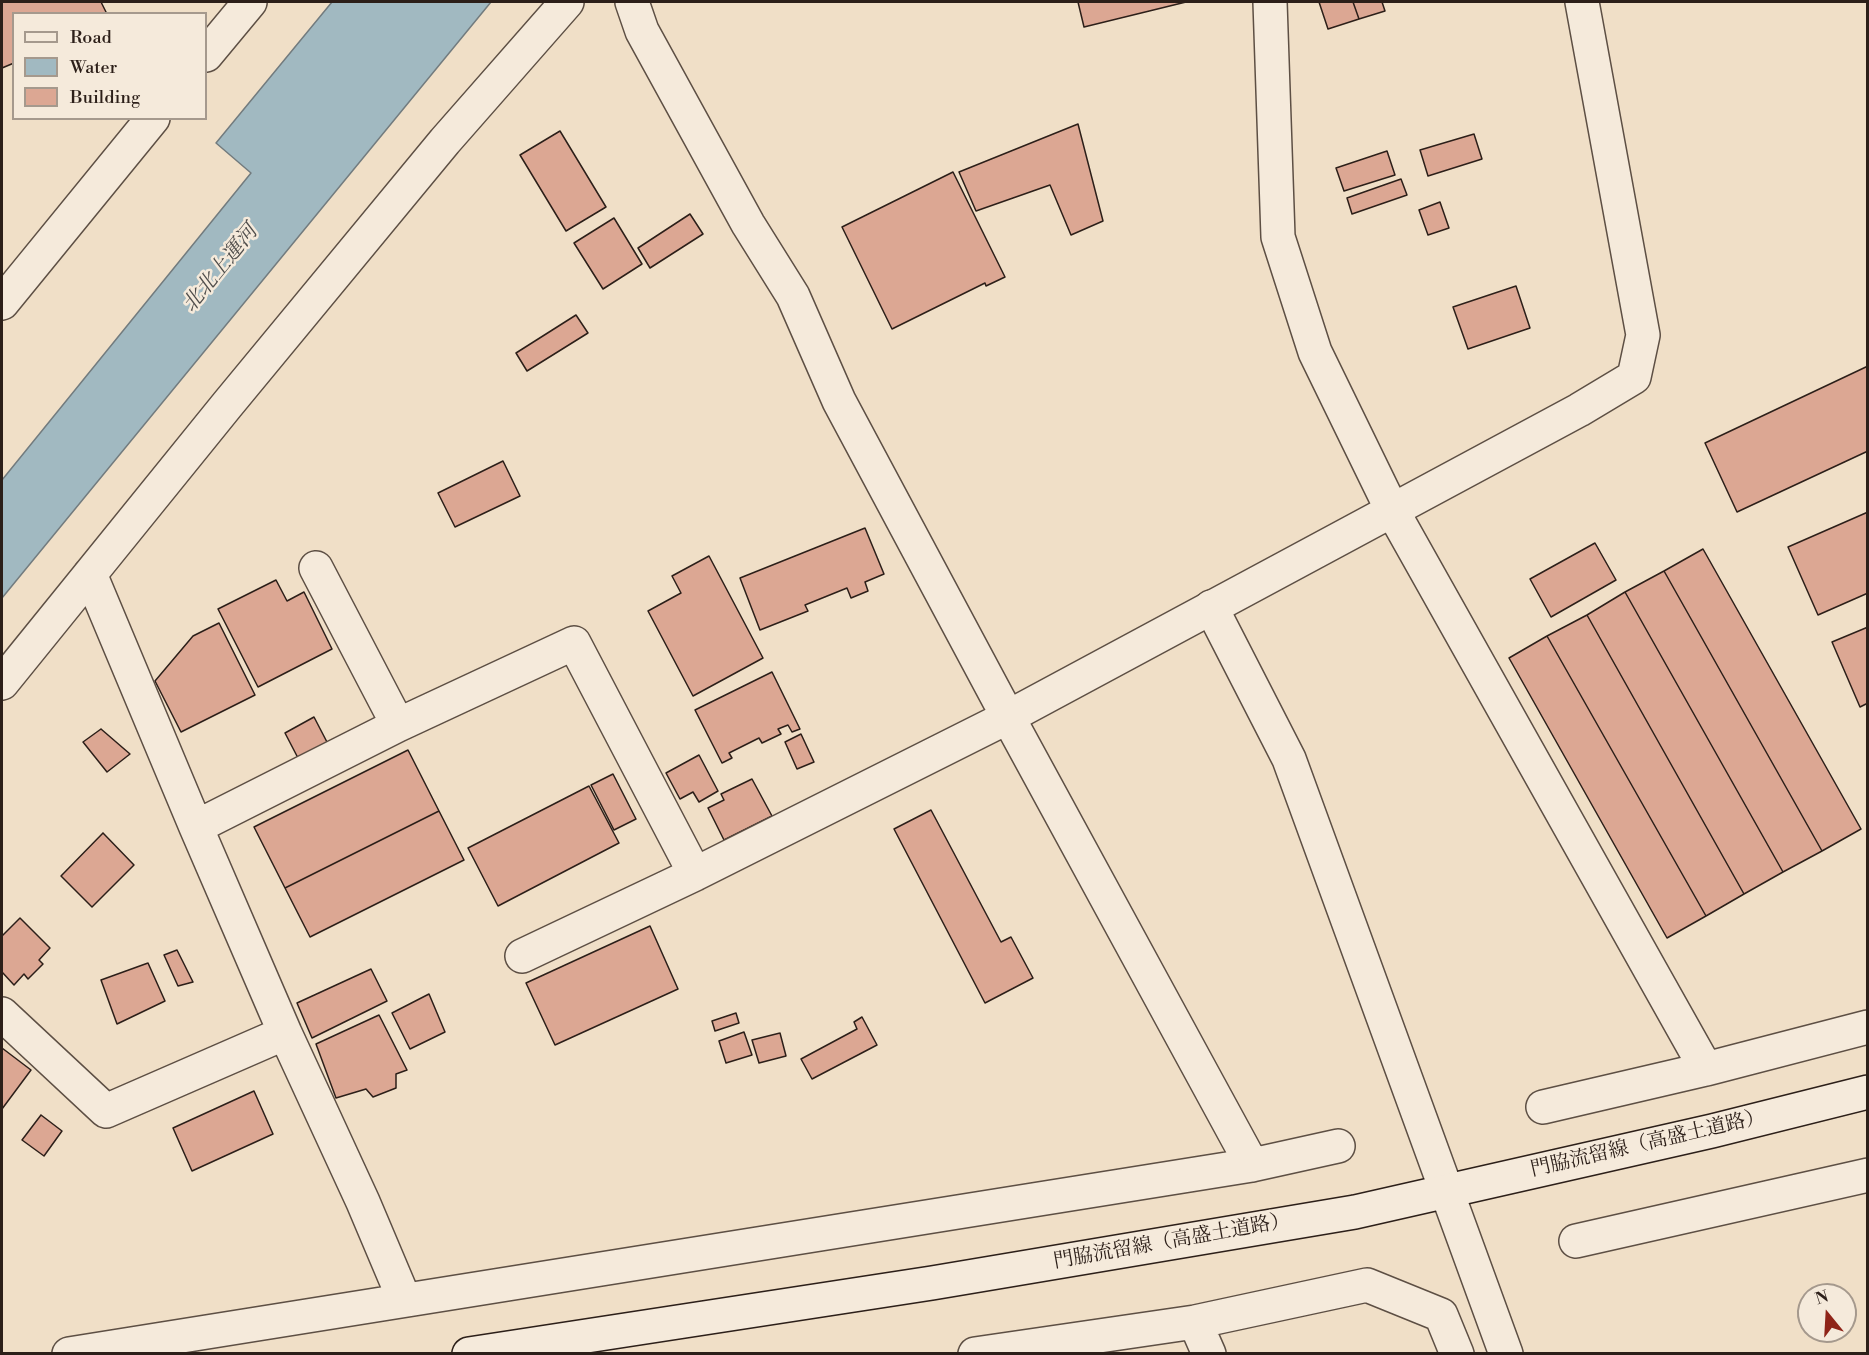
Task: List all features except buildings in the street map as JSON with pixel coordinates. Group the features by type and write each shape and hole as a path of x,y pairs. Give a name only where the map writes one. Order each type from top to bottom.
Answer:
{"street":[{"path":"207,54 250,2"},
{"path":"2,683 445,141 567,2"},
{"path":"632,2 642,31 748,224 793,296 839,401 1252,1165"},
{"path":"1270,2 1278,237 1315,352 1392,510 1706,1069"},
{"path":"522,956 695,874 1008,717 1579,410 1634,377 1643,335 1582,2"},
{"path":"2,303 151,120"},
{"path":"316,568 398,725"},
{"path":"90,574 196,828 404,1299"},
{"path":"1211,608 1289,759 1506,1353"},
{"path":"196,828 398,725 574,643 695,874"},
{"path":"2,1014 106,1111 285,1033"},
{"path":"1543,1107 1706,1069 1868,1027"},
{"name":"門脇流留線（高盛土道路）","path":"470,1353 944,1281 1355,1212 1712,1131 1868,1092"},
{"path":"69,1353 1252,1165 1338,1146"},
{"path":"1576,1241 1868,1175"},
{"path":"980,1353 1195,1322 1367,1285 1441,1315 1457,1353"},
{"path":"1195,1322 1209,1353"}],"water":[{"name":"北北上運河","path":"332,2 491,2 2,598 2,480 251,173 216,143"}]}
